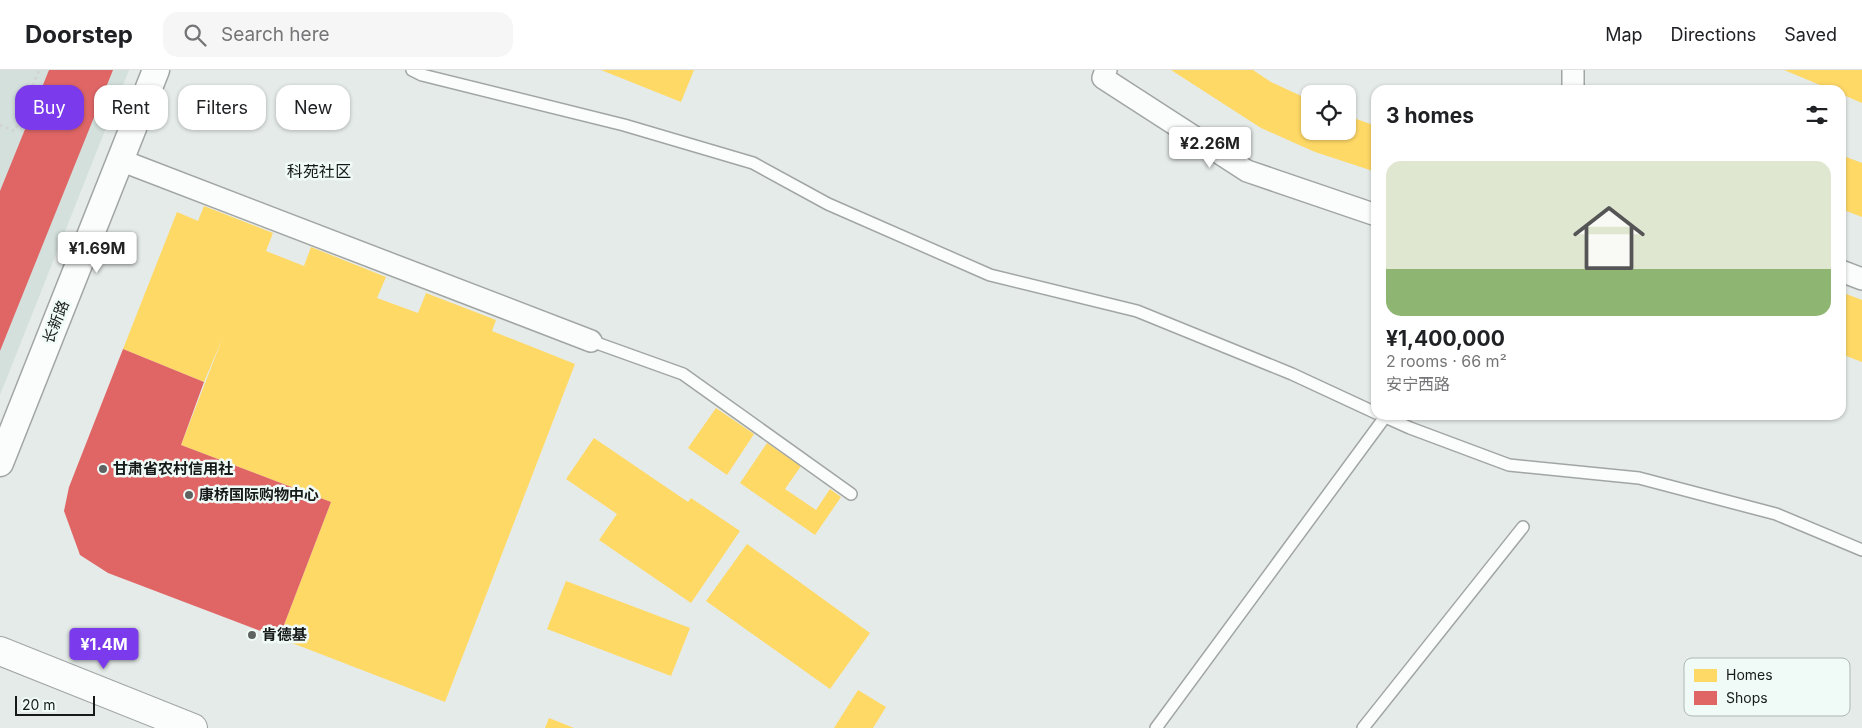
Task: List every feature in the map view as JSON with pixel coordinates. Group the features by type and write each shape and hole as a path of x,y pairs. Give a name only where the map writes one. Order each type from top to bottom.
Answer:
{"main road":[{"path":"0,651 192,728"}],"street":[{"name":"长新路","path":"0,462 156,70"},
{"path":"1106,70 1102,78 1247,171 1371,213"},
{"path":"1573,70 1573,85"},
{"path":"120,160 591,341"},
{"path":"1846,273 1862,279"}],"lane":[{"path":"412,70 422,75 624,124 753,163 828,204 990,275 1137,311 1292,374 1371,410"},
{"path":"591,341 682,374 852,494"},
{"path":"1156,728 1377,420"},
{"path":"1392,420 1509,464 1639,478 1776,514 1862,550"},
{"path":"1363,728 1523,527"}],"path":[{"path":"0,125 15,131 39,70"}],"shaded area":[{"path":"0,70 129,70 123,85 94,85 94,130 105,130 0,395"}],"building: Homes":[{"path":"601,70 694,70 681,102"},
{"path":"1171,70 1253,70 1271,82 1301,96 1301,140 1356,140 1356,119 1371,124 1371,170 1315,152 1261,128"},
{"path":"1784,70 1862,70 1862,103 1846,96 1846,85 1820,85"},
{"path":"1846,157 1862,163 1862,217 1846,211"},
{"path":"204,206 273,233 266,251 304,266 311,247 386,277 377,298 418,313 426,293 496,320 492,331 575,364 445,702 279,638 331,502 181,445 223,337 204,382 123,349 177,212 198,221"},
{"path":"1846,294 1862,300 1862,362 1846,356"},
{"path":"716,408 754,434 727,475 688,448"},
{"path":"594,438 688,502 691,498 740,531 691,603 599,540 617,514 566,479"},
{"path":"767,443 801,466 785,489 816,510 830,489 841,497 815,535 740,483"},
{"path":"747,544 870,633 830,689 706,601"},
{"path":"566,581 690,628 671,676 547,629"},
{"path":"858,690 886,707 873,728 834,728"},
{"path":"549,718 574,728 545,728"}],"building: Shops":[{"path":"49,70 113,70 107,85 94,85 94,117 0,351 0,191 25,130 84,130 84,85 43,85"},
{"name":"康桥国际购物中心","path":"123,349 204,382 181,445 331,502 279,638 108,573 80,555 64,511 69,487"}],"place":[{"name":"甘肃省农村信用社","path":"103,469"},
{"name":"康桥国际购物中心","path":"189,495"},
{"name":"肯德基","path":"252,635"}],"district":[{"name":"科苑社区","path":"319,171"}]}
